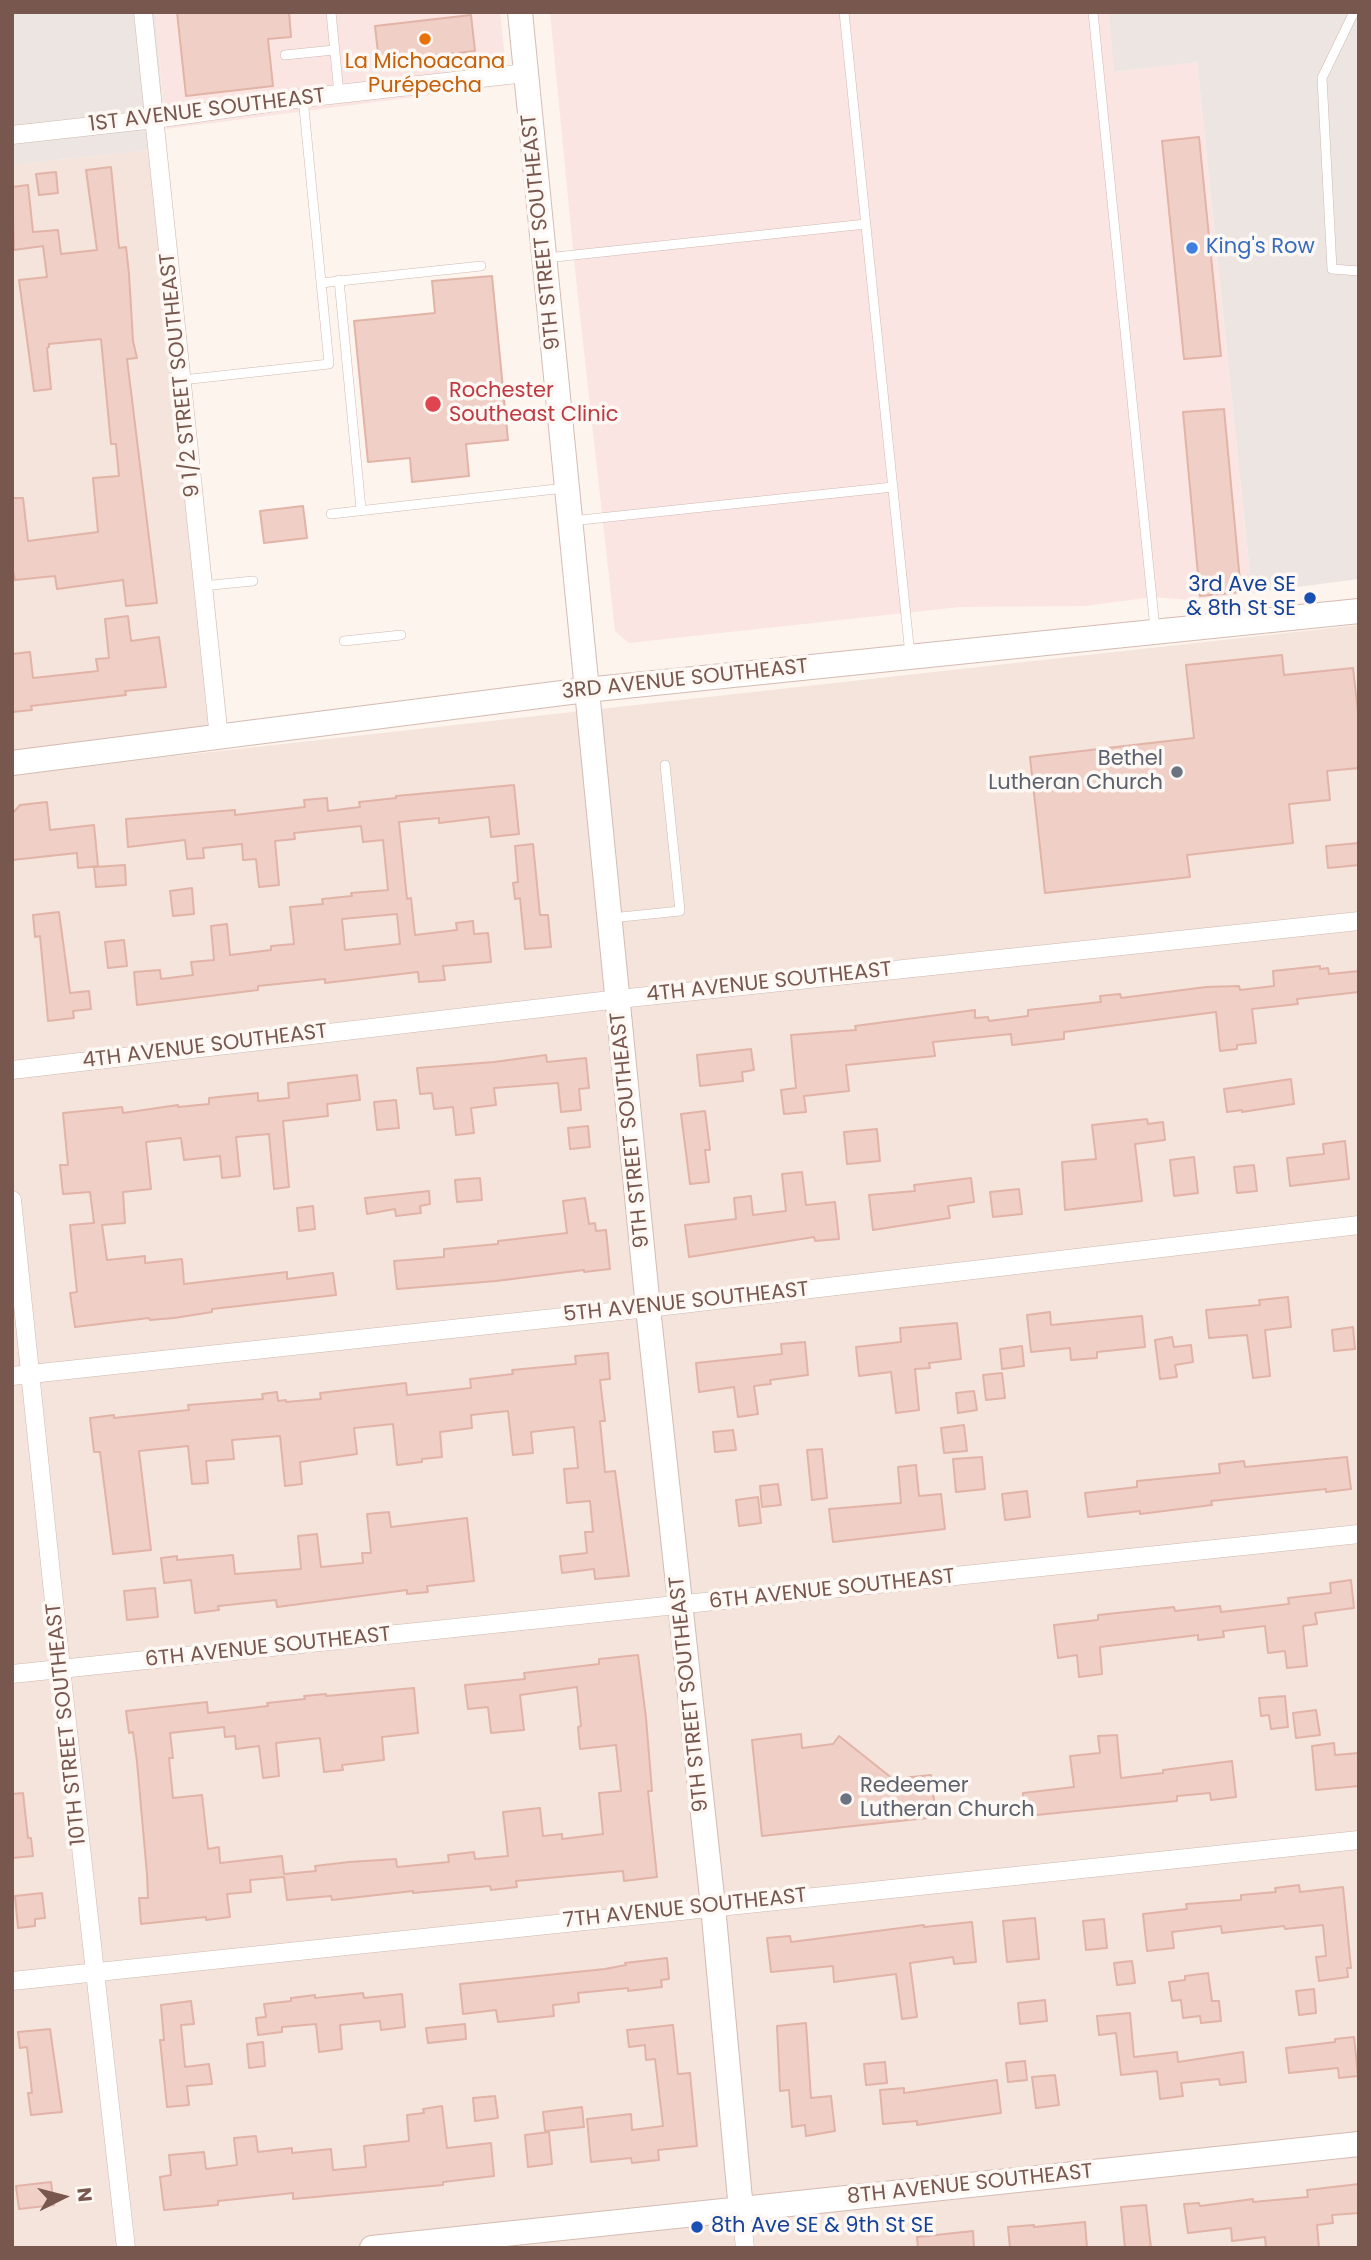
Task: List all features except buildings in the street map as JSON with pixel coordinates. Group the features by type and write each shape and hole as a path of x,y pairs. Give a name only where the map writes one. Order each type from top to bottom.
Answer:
{"street":[{"name":"9 1/2 STREET SOUTHEAST","path":"143,12 219,738"},
{"name":"9TH STREET SOUTHEAST","path":"520,12 648,1308 713,1906 745,2248"},
{"name":"1ST AVENUE SOUTHEAST","path":"12,135 526,73"},
{"name":"3RD AVENUE SOUTHEAST","path":"12,763 586,690 1359,611"},
{"name":"4TH AVENUE SOUTHEAST","path":"12,1070 619,999 1359,921"},
{"name":"10TH STREET SOUTHEAST","path":"12,1200 21,1375 61,1669 125,2248"},
{"name":"5TH AVENUE SOUTHEAST","path":"21,1375 648,1308 1359,1225"},
{"name":"6TH AVENUE SOUTHEAST","path":"12,1674 1359,1534"},
{"name":"7TH AVENUE SOUTHEAST","path":"12,1980 1359,1840"},
{"name":"8TH AVENUE SOUTHEAST","path":"372,2248 1359,2144"}],"lane":[{"path":"331,12 339,94"},
{"path":"844,12 910,656"},
{"path":"1093,12 1156,631"},
{"path":"1354,12 1322,78 1332,269 1359,271"},
{"path":"285,55 334,50"},
{"path":"182,380 329,364 303,98"},
{"path":"545,259 866,224"},
{"path":"321,283 481,266"},
{"path":"339,280 361,509"},
{"path":"570,522 893,487"},
{"path":"331,514 567,488"},
{"path":"202,586 253,581"},
{"path":"344,641 401,635"},
{"path":"610,918 680,911 665,765"}],"shaded area":[{"path":"12,12 155,12 167,148 12,165"},
{"path":"155,12 500,12 508,85 166,129"},
{"path":"550,12 1109,12 1115,72 1197,62 1252,593 1190,600 1153,597 1086,606 960,607 629,643 615,631"},
{"path":"1109,12 1359,12 1359,579 1252,593 1197,62 1114,72"},
{"path":"167,148 228,729 12,752 12,165"},
{"path":"1359,625 1359,2248 12,2248 12,774"}],"place":[{"name":"La Michoacana Purépecha","path":"425,39"},
{"name":"King's Row","path":"1192,248"},
{"name":"Rochester Southeast Clinic","path":"433,404"},
{"name":"3rd Ave SE & 8th St SE","path":"1310,598"},
{"name":"Bethel Lutheran Church","path":"1177,772"},
{"name":"Redeemer Lutheran Church","path":"846,1799"},
{"name":"8th Ave SE & 9th St SE","path":"697,2227"}]}
